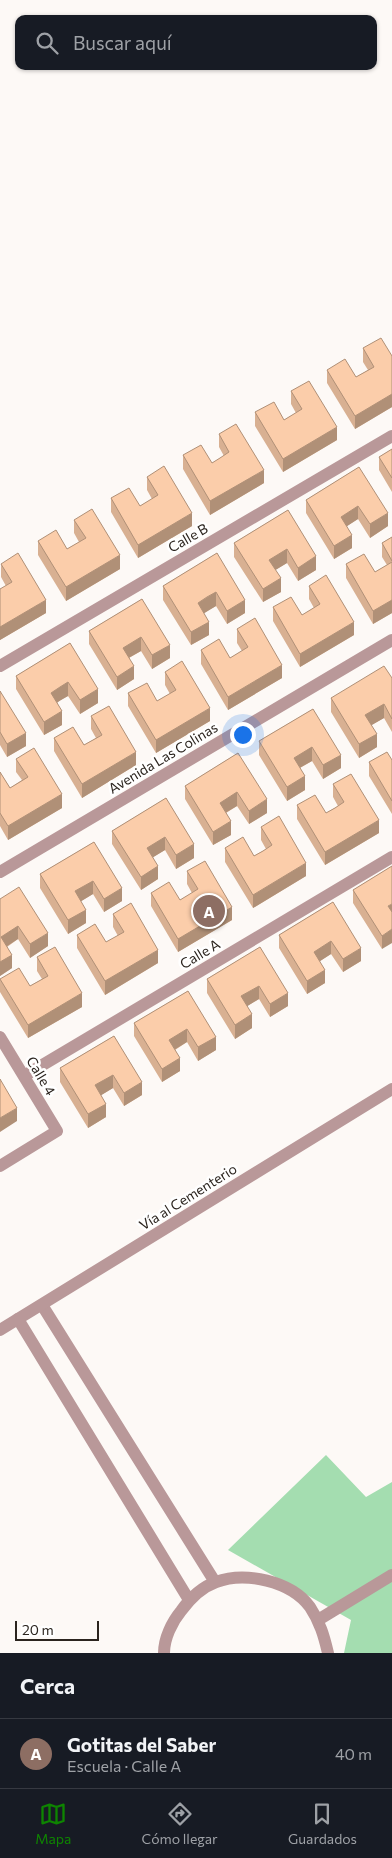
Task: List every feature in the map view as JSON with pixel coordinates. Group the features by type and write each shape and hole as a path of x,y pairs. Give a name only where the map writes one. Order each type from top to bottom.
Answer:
{"street":[{"name":"Calle B","path":"0,666 392,436"},
{"name":"Avenida Las Colinas","path":"0,872 392,640"},
{"name":"Calle A","path":"24,1076 392,857"},
{"name":"Calle 4","path":"0,1037 57,1131 0,1166"},
{"name":"Vía al Cementerio","path":"0,1330 392,1089"},
{"path":"42,1305 215,1582"},
{"path":"18,1320 189,1600"},
{"path":"318,1620 392,1575"},
{"path":"164,1653 172,1622 189,1600 215,1582 237,1577 264,1579 289,1588 309,1606 323,1628 328,1653"}],"green space":[{"path":"326,1455 366,1497 392,1482 392,1653 344,1653 351,1620 228,1550"}],"building":[{"path":"381,338 392,356 392,394 355,416 327,370 345,359 356,377 374,367 363,348"},
{"path":"309,381 337,427 283,459 255,412 274,402 284,420 302,409 291,391"},
{"path":"236,424 264,470 210,501 183,455 201,445 212,463 229,452 219,434"},
{"path":"392,449 392,478 379,457"},
{"path":"164,466 192,513 138,545 111,498 129,488 140,506 158,495 147,477"},
{"path":"359,467 388,513 370,524 358,506 341,517 352,535 334,546 306,500"},
{"path":"92,509 120,555 66,587 38,541 56,530 67,549 86,538 74,520"},
{"path":"288,510 316,556 298,568 287,549 269,560 281,578 263,589 234,543"},
{"path":"392,537 392,561 382,543"},
{"path":"18,553 46,600 0,627 0,589 12,582 1,564"},
{"path":"217,553 245,600 227,611 216,592 207,597 198,603 209,622 191,632 163,586"},
{"path":"364,554 375,572 392,562 392,600 373,611 346,564"},
{"path":"326,575 354,622 300,654 273,607 291,597 302,615 320,604 309,586"},
{"path":"142,599 170,645 152,655 141,637 123,648 134,666 117,677 89,631"},
{"path":"255,618 282,665 228,697 201,650 219,639 230,658 248,647 237,629"},
{"path":"70,643 98,689 80,700 68,682 51,693 62,711 44,722 16,676"},
{"path":"182,661 210,708 156,740 128,693 147,683 157,701 176,690 165,672"},
{"path":"384,666 392,678 392,719 384,704 365,715 377,734 359,744 331,698"},
{"path":"0,691 26,733 7,744 0,732"},
{"path":"109,706 136,752 82,784 54,738 73,727 84,745 102,735 91,716"},
{"path":"313,709 341,755 323,765 312,747 294,758 305,776 287,787 259,741"},
{"path":"34,748 62,794 8,826 0,813 0,772 10,788 28,777 16,759"},
{"path":"387,752 392,760 392,801 369,762"},
{"path":"238,753 267,799 249,811 237,792 220,803 231,821 213,832 185,786"},
{"path":"351,774 379,820 325,852 297,805 315,795 326,813 335,808 344,802 333,784"},
{"path":"166,798 194,844 176,855 165,837 147,848 158,866 141,877 112,831"},
{"path":"279,816 306,863 253,895 225,848 243,837 254,856 263,851 272,845 261,827"},
{"path":"94,842 122,888 104,899 93,881 75,891 86,910 68,920 40,874"},
{"path":"205,861 232,907 178,939 151,893 169,882 180,900 198,889 187,871"},
{"path":"392,866 392,904 388,906 392,912 392,929 382,936 353,890"},
{"path":"19,887 48,933 30,944 18,926 1,937 12,955 0,962 0,899"},
{"path":"333,902 361,948 343,959 331,941 314,952 325,970 307,981 279,935"},
{"path":"131,903 158,950 105,981 77,935 95,924 106,942 124,932 113,914"},
{"path":"55,947 82,993 28,1025 0,979 19,968 30,986 48,976 37,957"},
{"path":"260,947 288,993 270,1004 259,986 241,996 252,1014 235,1025 207,979"},
{"path":"188,991 216,1037 198,1047 187,1029 169,1040 180,1058 162,1069 134,1023"},
{"path":"114,1036 142,1082 124,1093 113,1075 95,1085 106,1104 88,1114 60,1068"},
{"path":"0,1079 17,1108 0,1118"}],"place":[{"name":"Gotitas del Saber","path":"209,911"}]}
